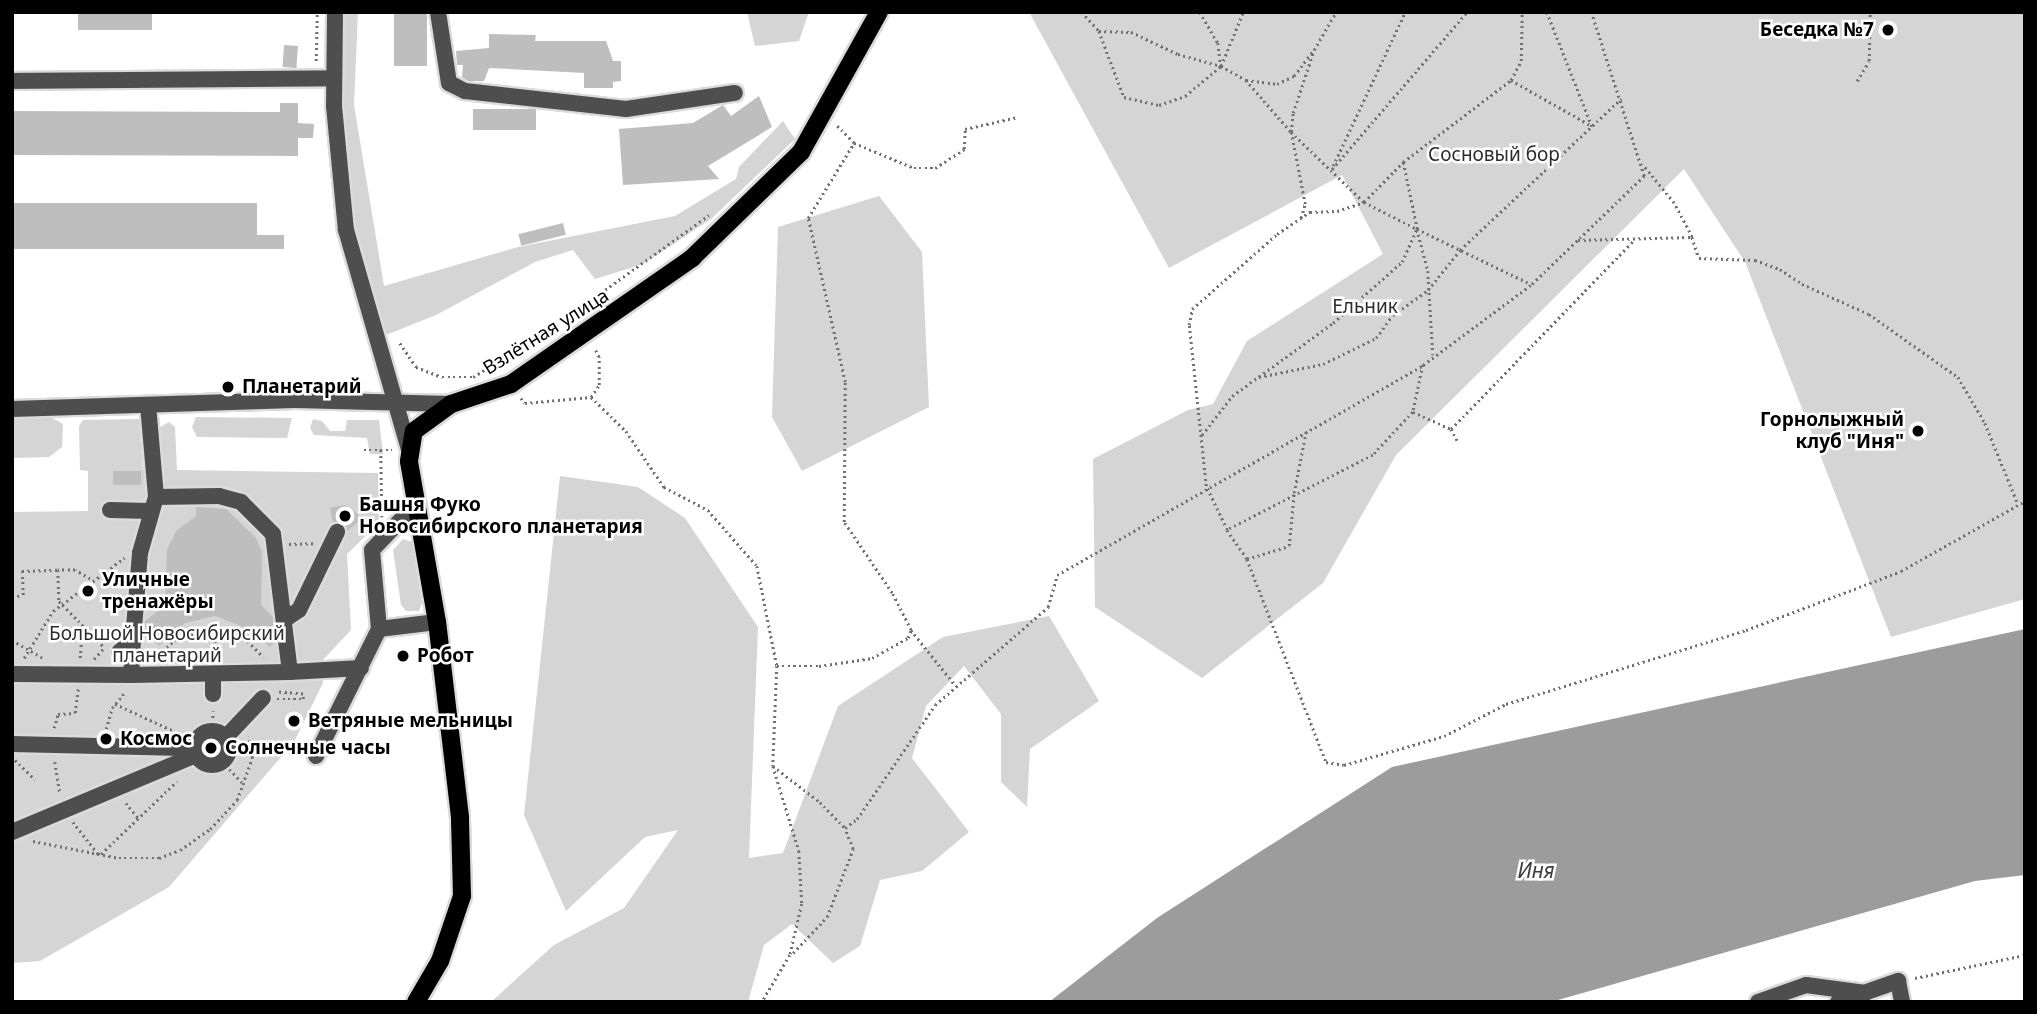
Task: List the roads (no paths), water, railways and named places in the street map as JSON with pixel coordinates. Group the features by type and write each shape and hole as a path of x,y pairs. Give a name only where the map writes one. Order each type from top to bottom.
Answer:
{"main road":[{"name":"Взлётная улица","path":"451,404 511,384 692,258 801,152 826,115 879,12"},
{"path":"416,1002 453,930 462,896 460,817 437,622 417,503 400,449 420,423 451,404"}],"street":[{"path":"335,12 325,78 346,230 395,401 400,449"},
{"path":"438,12 449,83 465,91 626,109 735,93"},
{"path":"12,82 325,78"},
{"name":"Взлётная улица","path":"12,409 395,401 451,404"},
{"path":"136,675 133,640 140,553 153,504 148,405"},
{"path":"110,510 219,496 241,502 263,519 276,544 290,673"},
{"path":"316,756 379,629 372,550 417,503"},
{"path":"286,618 299,610 334,538"},
{"path":"379,629 437,622"},
{"path":"114,652 133,640"},
{"path":"15,674 274,675 361,668"},
{"path":"213,676 213,694"},
{"path":"20,836 65,810 196,751 216,731 242,720 271,698"},
{"path":"12,744 196,751 207,764 222,761 228,747 216,731"},
{"path":"1838,1002 1898,981 1902,1002"},
{"path":"1758,1002 1805,985 1865,993"}],"water":[{"name":"Иня","path":"2025,629 2025,875 1975,881 1551,1002 1049,1002 1157,918 1392,767"}],"place":[{"name":"Беседка №7","path":"1888,30"},
{"name":"Планетарий","path":"228,387"},
{"name":"Горнолыжный клуб \"Иня\"","path":"1918,431"},
{"name":"Башня Фуко Новосибирского планетария","path":"345,516"},
{"name":"Уличные тренажёры","path":"88,591"},
{"name":"Робот","path":"403,656"},
{"name":"Ветряные мельницы","path":"294,721"},
{"name":"Космос","path":"106,739"},
{"name":"Солнечные часы","path":"211,748"}],"park label":[{"name":"Сосновый бор","path":"1494,155"},
{"name":"Ельник","path":"1365,307"},
{"name":"Большой Новосибирский планетарий","path":"167,645"}]}
